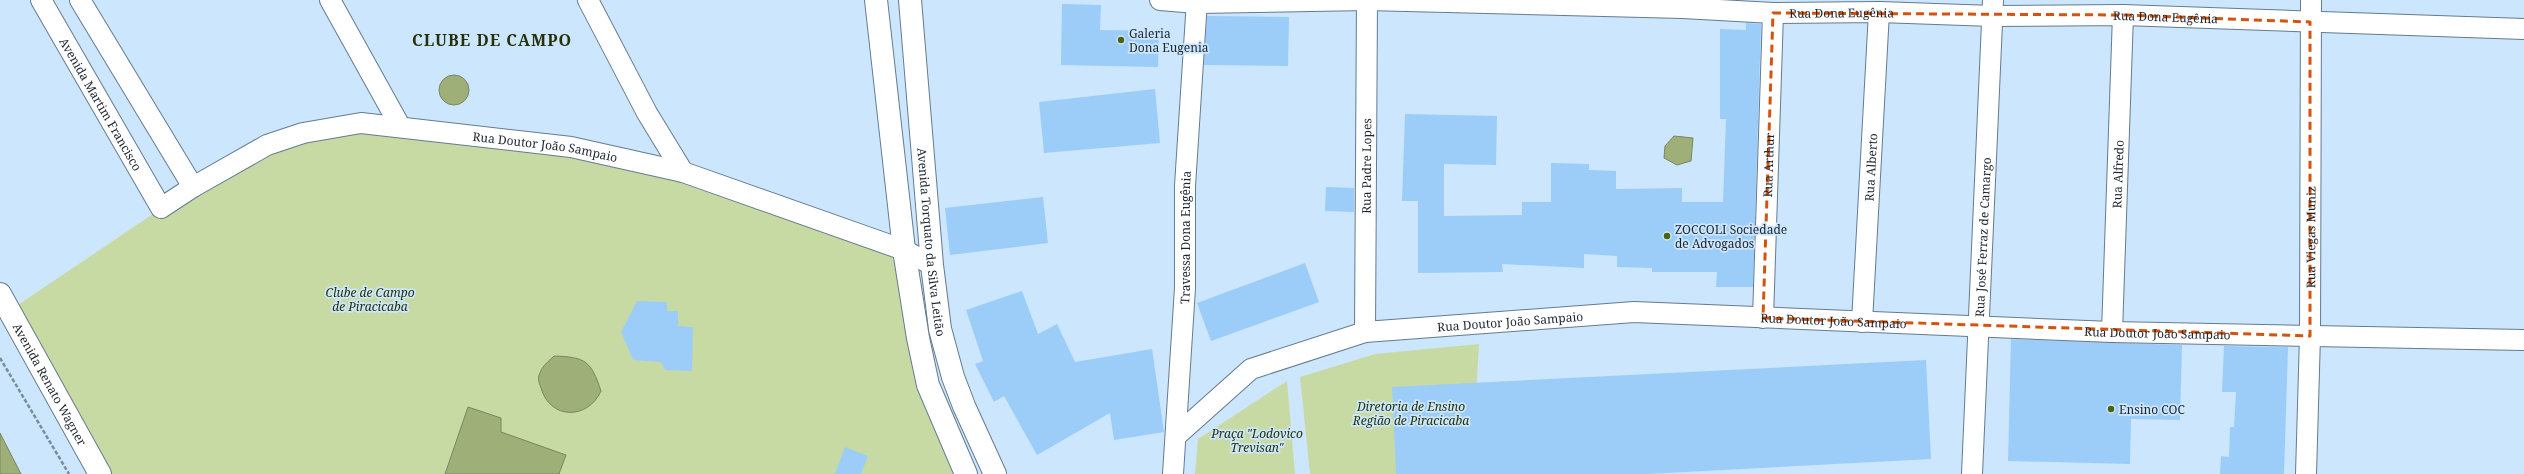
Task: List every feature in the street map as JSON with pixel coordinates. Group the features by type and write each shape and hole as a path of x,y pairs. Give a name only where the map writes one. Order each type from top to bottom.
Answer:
{"main road":[{"name":"Avenida Torquato da Silva Leitão","path":"876,0 904,250 928,385 966,474"},
{"name":"Avenida Torquato da Silva Leitão","path":"910,0 932,265 940,329 953,378 995,474"},
{"name":"Avenida Renato Wagner","path":"0,294 100,474"}],"street":[{"name":"Avenida Martim Francisco","path":"41,0 161,208"},
{"path":"80,0 193,187"},
{"path":"330,0 400,126"},
{"path":"588,0 647,113 683,172"},
{"name":"Rua Dona Eugênia","path":"1160,0 1197,2 1367,0 1684,4 1773,12 1879,12 1993,8 2123,16 2524,30"},
{"name":"Rua Padre Lopes","path":"1365,332 1367,0"},
{"name":"Rua Viegas Muniz","path":"2306,474 2310,336 2310,0"},
{"name":"Travessa Dona Eugênia","path":"1173,474 1185,288 1185,186 1197,2"},
{"name":"Rua José Ferraz de Camargo","path":"1972,474 1977,328 1993,8"},
{"name":"Rua Arthur","path":"1763,318 1773,12"},
{"name":"Rua Alberto","path":"1862,322 1879,12"},
{"name":"Rua Alfredo","path":"2112,332 2123,16"},
{"name":"Rua Doutor João Sampaio","path":"161,208 193,187 267,144 303,133 361,123 400,126 571,147 683,172 904,250 932,265"},
{"name":"Rua Doutor João Sampaio","path":"1176,436 1251,369 1365,332 1634,312 1977,328 2524,340"}],"path":[{"path":"0,358 69,474"}],"highlighted area":[{"path":"1773,13 2123,15 2310,22 2310,336 1763,318"}],"green space":[{"name":"Clube de Campo de Piracicaba","path":"361,123 571,147 904,250 910,290 966,474 100,474 9,311 193,187 241,160"},
{"name":"Diretoria de Ensino Região de Piracicaba","path":"1479,344 1471,474 1310,474 1300,377 1375,354"},
{"name":"Praça \"Lodovico Trevisan\"","path":"1287,381 1295,474 1195,474 1198,439"}],"shaded area":[{"path":"454,75 465,79 469,90 465,101 454,105 443,101 439,90 443,79"},
{"path":"1674,136 1693,138 1691,161 1677,165 1664,158 1665,146"},
{"path":"554,356 580,360 590,367 601,391 595,401 579,411 561,411 552,406 546,399 539,377 541,370"},
{"path":"468,407 501,418 501,432 566,455 559,474 445,474"},
{"path":"0,433 21,474 0,474"}],"building":[{"path":"1062,4 1101,5 1100,30 1159,31 1158,67 1061,65"},
{"path":"1207,16 1289,17 1288,66 1204,65"},
{"path":"1746,23 1761,24 1753,287 1716,287 1717,272 1652,272 1652,268 1617,267 1617,256 1584,254 1584,268 1502,264 1503,272 1418,273 1418,201 1402,201 1405,114 1497,116 1496,165 1444,164 1444,216 1522,215 1522,202 1551,202 1551,163 1589,164 1589,170 1616,171 1616,189 1682,188 1682,202 1723,202 1726,119 1720,119 1720,29 1746,30"},
{"path":"1155,89 1160,143 1044,153 1039,102"},
{"path":"1326,187 1354,188 1354,212 1325,211"},
{"path":"1043,197 1048,243 950,255 945,208"},
{"path":"1305,263 1319,302 1211,341 1197,303"},
{"path":"1022,291 1038,334 1057,324 1075,362 1152,349 1164,432 1114,440 1110,413 1037,455 1004,396 994,402 975,364 983,361 966,310"},
{"path":"637,301 667,302 667,311 678,311 678,326 693,327 692,371 665,370 661,362 633,360 621,332"},
{"name":"Ensino COC","path":"2011,339 2182,345 2180,420 2131,419 2130,464 2008,461"},
{"path":"2224,346 2288,347 2284,474 2220,474 2221,456 2229,457 2230,427 2234,427 2236,392 2222,392"},
{"path":"1926,360 1931,459 1647,474 1396,474 1392,387"},
{"path":"845,447 868,456 861,474 835,474"}],"place":[{"name":"Galeria Dona Eugenia","path":"1121,40"},
{"name":"ZOCCOLI Sociedade de Advogados","path":"1667,236"},
{"name":"Ensino COC","path":"2111,409"}],"district":[{"name":"CLUBE DE CAMPO","path":"492,40"}]}
